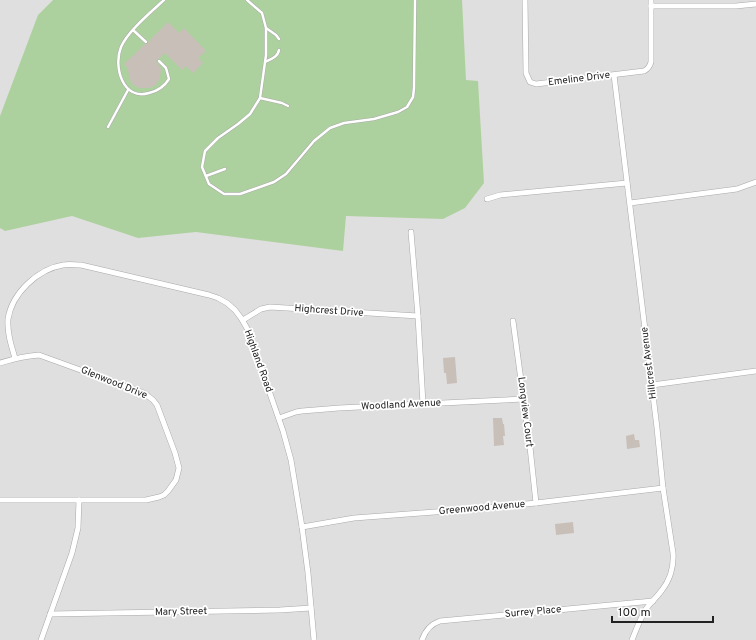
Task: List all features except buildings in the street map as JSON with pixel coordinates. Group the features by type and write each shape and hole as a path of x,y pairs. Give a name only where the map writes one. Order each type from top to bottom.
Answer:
{"street":[{"name":"Emeline Drive","path":"525,0 526,73 530,82 534,84 614,75 644,71 647,69 651,62 651,0"},
{"path":"651,6 736,6 756,4"},
{"name":"Hillcrest Avenue","path":"614,75 652,385 663,488 674,560 668,582 663,590 652,600 643,615 632,640"},
{"path":"487,199 500,195 627,182"},
{"path":"630,203 731,190 745,187 756,182"},
{"path":"411,232 423,404"},
{"name":"Highland Road","path":"15,358 8,327 8,318 14,302 24,288 33,279 52,268 81,265 209,295 227,303 235,310 243,320 248,330 279,418 291,460 308,573 314,640"},
{"name":"Highcrest Drive","path":"243,320 261,309 270,308 418,316"},
{"name":"Longview Court","path":"513,321 536,503"},
{"name":"Glenwood Drive","path":"0,363 15,358 39,355 144,393 154,400 157,405 179,468 176,480 168,491 159,497 146,500 0,500"},
{"path":"652,385 756,371"},
{"name":"Woodland Avenue","path":"279,418 302,411 524,399"},
{"name":"Greenwood Avenue","path":"302,527 354,518 536,503 663,488"},
{"path":"41,640 76,540 79,500"},
{"name":"Surrey Place","path":"422,640 431,625 440,621 626,604 652,600"},
{"name":"Mary Street","path":"50,614 280,610 311,608"}],"lane":[{"path":"159,61 166,68 169,80 157,91 144,95 135,93 128,90 122,82 118,56 121,47 127,36 164,0"},
{"path":"247,0 262,13 266,28 265,62 260,98 250,114 218,138 205,151 202,167 209,184 224,194 240,194 274,182 286,174 314,141 330,128 344,123 374,119 398,112 407,107 413,97 414,88 415,0"},
{"path":"266,28 279,39"},
{"path":"133,30 146,42"},
{"path":"265,62 275,57 280,50"},
{"path":"108,127 128,90"},
{"path":"260,98 282,103 288,106"},
{"path":"206,176 225,169"}],"shaded area":[{"path":"0,0 756,0 756,640 0,640"}],"green space":[{"path":"53,0 462,0 466,80 478,81 484,183 465,208 443,219 346,216 343,251 196,232 138,238 72,216 5,231 0,228 0,116 38,15"}]}
